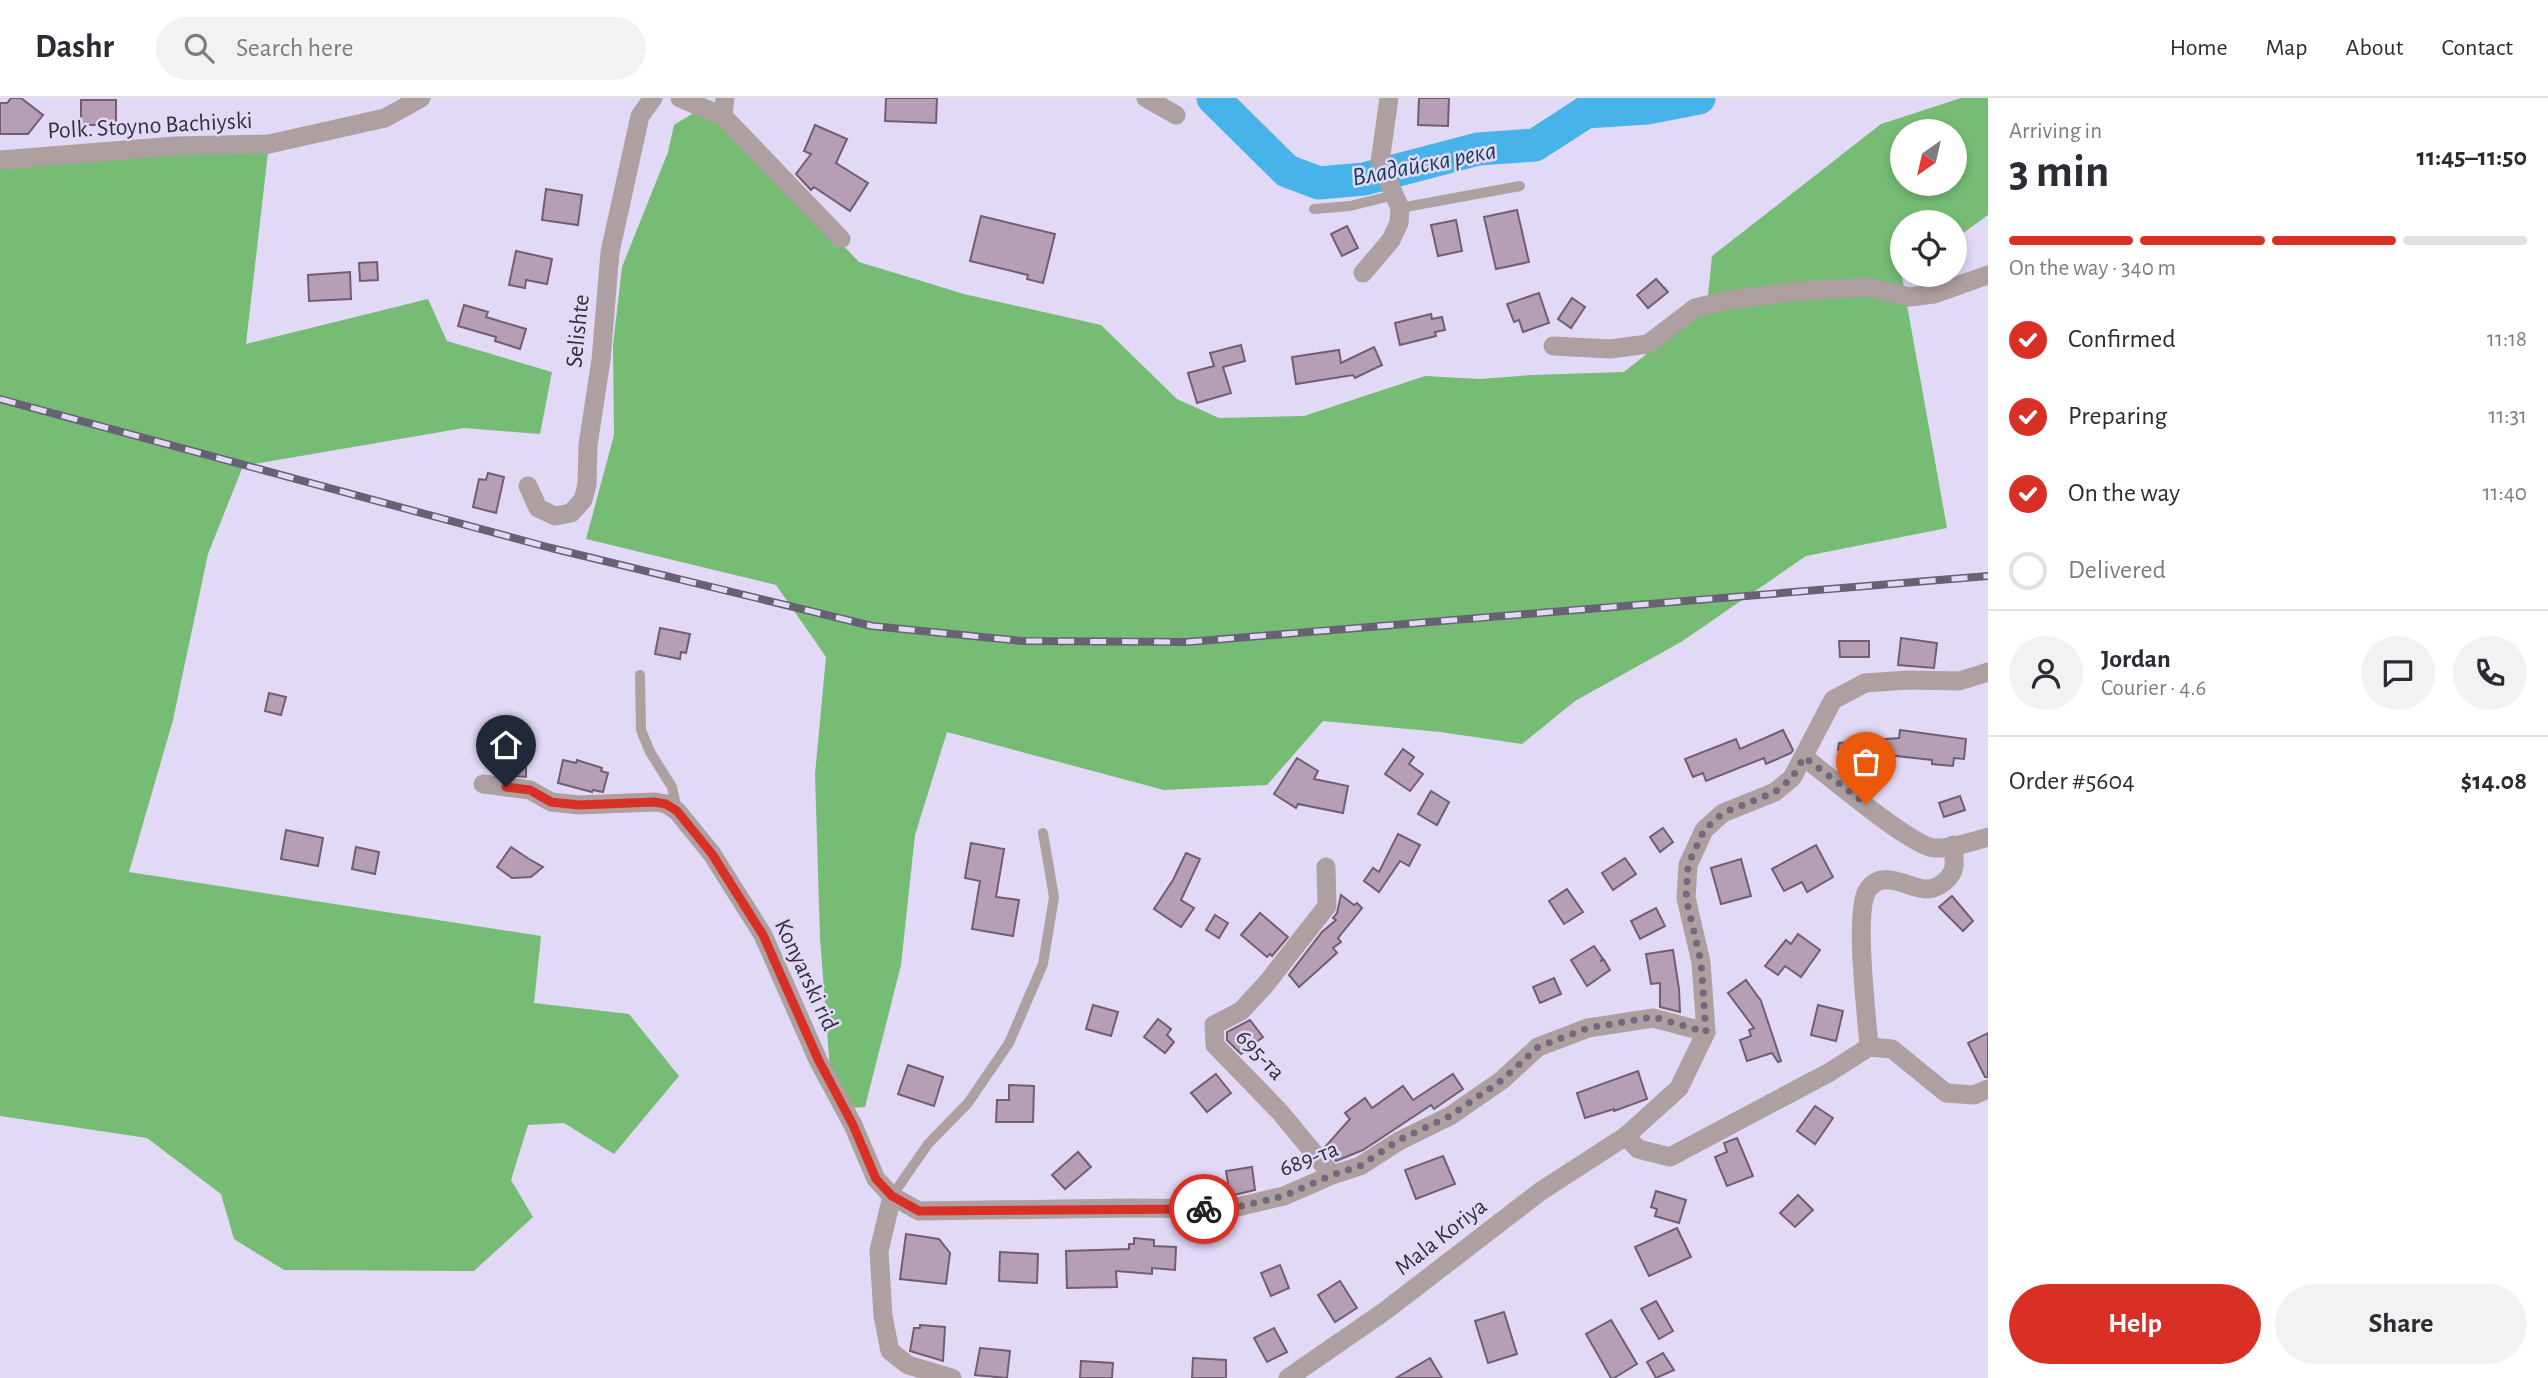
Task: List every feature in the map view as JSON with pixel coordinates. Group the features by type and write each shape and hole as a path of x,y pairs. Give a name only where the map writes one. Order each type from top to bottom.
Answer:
{"street":[{"name":"Polk. Stoyno Bachiyski","path":"0,160 175,146 269,144 385,118 421,98"},
{"name":"Selishte","path":"528,486 538,508 555,516 571,513 583,500 601,360 610,252 640,116 653,98"},
{"path":"680,98 724,107 841,239"},
{"path":"1146,98 1176,116"},
{"path":"1363,272 1391,240 1399,223 1398,201 1380,162 1389,98"},
{"path":"1553,346 1610,348 1648,344 1695,308 1728,300 1800,291 1866,287 1910,297 1934,294 1988,275"},
{"name":"Mala Koriya","path":"1288,1378 1385,1311 1541,1191 1626,1136 1679,1088 1706,1032 1701,962 1686,898 1688,865 1704,830 1723,813 1775,792 1792,778 1833,700 1865,683 1959,681 1988,672"},
{"path":"1804,757 1916,842 1935,848 1988,837"},
{"path":"483,784 530,790 551,802 579,805 654,802 666,804 677,811"},
{"name":"Konyarski rid","path":"677,811 712,854 763,935 818,1059 853,1125 876,1179 892,1196"},
{"path":"1869,1047 1862,915 1867,892 1875,883 1890,880 1927,889 1939,886 1949,878 1954,867 1953,845"},
{"name":"695-та","path":"1326,867 1327,906 1266,984 1241,1011 1214,1025 1214,1045 1280,1112 1332,1175"},
{"name":"689-та","path":"892,1196 919,1211 1229,1209 1284,1196 1360,1166 1399,1140 1450,1116 1502,1080 1538,1047 1588,1028 1653,1017 1706,1032"},
{"path":"1626,1136 1638,1149 1670,1157 1830,1072 1869,1047 1892,1049 1946,1093 1974,1094 1988,1088"},
{"path":"892,1196 879,1251 883,1316 890,1351 908,1365 952,1378"}],"lane":[{"path":"1314,209 1520,186"},
{"path":"640,675 641,730 650,752 672,787 677,811"},
{"path":"892,1196 928,1144 968,1103 1009,1043 1043,964 1054,897 1044,833"}],"green space":[{"path":"1961,98 1988,98 1988,215 1967,230 1967,210 1890,210 1890,287 1904,287 1947,528 1806,556 1681,642 1575,701 1522,744 1440,732 1323,721 1267,785 1164,790 947,732 915,835 901,965 865,1107 833,1109 820,938 815,774 826,657 776,585 586,539 614,435 613,345 622,267 668,152 674,125 695,112 727,123 859,262 964,294 1101,325 1177,399 1219,418 1304,416 1425,376 1480,379 1624,372 1707,306 1712,256 1881,124 1890,121 1890,196 1967,196 1967,119 1896,119"},
{"path":"269,144 246,344 428,299 447,341 552,372 540,434 464,428 243,466 208,554 173,720 129,872 541,936 534,1003 629,1014 679,1076 614,1154 564,1123 528,1125 511,1180 533,1217 474,1271 284,1270 234,1239 221,1194 147,1138 0,1116 0,160"}],"building":[{"path":"11,98 21,98 43,115 28,134 0,134 0,103 7,103"},
{"path":"886,98 937,98 936,123 885,121"},
{"path":"1419,98 1449,98 1448,126 1418,125"},
{"path":"81,100 116,100 116,125 81,125"},
{"path":"815,125 847,139 836,163 868,183 850,211 814,187 811,190 796,174 811,154 804,151"},
{"path":"546,189 582,195 578,225 542,220"},
{"path":"1517,210 1529,262 1496,269 1484,217"},
{"path":"981,216 1055,234 1043,283 1027,279 1028,275 970,261"},
{"path":"1456,220 1462,251 1438,256 1431,225"},
{"path":"1347,226 1358,248 1342,256 1331,234"},
{"path":"516,251 552,259 547,284 526,280 525,288 509,285"},
{"path":"377,262 378,280 360,281 359,263"},
{"path":"350,272 351,299 309,301 308,275"},
{"path":"1656,279 1668,292 1648,308 1637,295"},
{"path":"1539,293 1549,323 1523,332 1519,320 1514,322 1507,304"},
{"path":"1572,298 1585,307 1571,328 1558,319"},
{"path":"464,305 488,312 486,317 526,329 520,349 495,341 496,337 458,326"},
{"path":"1431,314 1432,319 1442,317 1445,330 1435,332 1436,336 1400,345 1395,323"},
{"path":"1241,345 1245,361 1223,367 1231,393 1197,403 1188,373 1214,366 1210,353"},
{"path":"1374,347 1382,365 1355,378 1353,375 1296,384 1292,357 1339,350 1341,363"},
{"path":"488,473 504,477 496,513 473,507 479,479 486,480"},
{"path":"660,628 690,634 686,653 681,652 680,659 655,654"},
{"path":"1901,638 1937,643 1934,668 1898,665"},
{"path":"1839,641 1869,641 1869,657 1840,657"},
{"path":"269,693 286,697 281,715 265,711"},
{"path":"1783,730 1793,750 1766,764 1764,758 1706,781 1703,773 1693,777 1685,759 1736,739 1740,749"},
{"path":"1900,730 1966,739 1964,759 1954,758 1953,766 1932,764 1932,760 1878,754 1880,775 1850,777 1848,751 1838,750 1839,743 1899,738"},
{"path":"1403,749 1414,757 1409,764 1423,774 1410,791 1385,774"},
{"path":"499,752 519,753 519,759 526,759 526,777 497,774"},
{"path":"1297,758 1318,771 1314,779 1348,786 1343,813 1298,804 1296,808 1274,794"},
{"path":"563,760 576,763 577,760 602,768 601,771 608,773 603,792 592,792 558,783"},
{"path":"1431,791 1449,802 1437,825 1418,814"},
{"path":"1960,796 1965,810 1944,817 1939,803"},
{"path":"1663,828 1673,842 1660,852 1650,837"},
{"path":"286,830 323,838 318,866 281,859"},
{"path":"1398,834 1420,845 1409,866 1400,861 1379,892 1364,881 1373,868 1379,872"},
{"path":"971,843 1004,849 996,897 1019,900 1013,936 972,929 980,881 965,878"},
{"path":"1816,845 1833,877 1807,892 1802,882 1784,891 1772,869"},
{"path":"356,847 379,852 375,874 352,869"},
{"path":"511,847 543,867 531,877 512,878 497,867"},
{"path":"1186,853 1200,859 1181,900 1194,908 1181,927 1154,909 1173,880"},
{"path":"1625,858 1636,874 1613,890 1602,873"},
{"path":"1741,859 1751,896 1721,904 1711,868"},
{"path":"1567,889 1583,912 1564,924 1549,901"},
{"path":"1341,895 1362,908 1338,938 1341,942 1333,948 1337,953 1299,987 1289,975 1322,932 1336,920 1333,918 1337,913"},
{"path":"1952,896 1973,921 1963,931 1939,907"},
{"path":"1656,908 1665,926 1640,939 1631,921"},
{"path":"1260,913 1288,937 1272,956 1270,954 1267,957 1241,935"},
{"path":"1215,915 1228,923 1219,938 1206,930"},
{"path":"1798,934 1820,950 1801,977 1785,966 1778,975 1765,966 1786,940 1791,944"},
{"path":"1594,946 1603,959 1600,961 1604,960 1610,970 1587,986 1571,960"},
{"path":"1673,950 1680,1012 1660,1007 1660,983 1651,984 1646,954"},
{"path":"1554,978 1561,994 1540,1003 1533,987"},
{"path":"1746,980 1761,1001 1781,1061 1778,1062 1772,1053 1747,1061 1740,1040 1751,1036 1749,1030 1754,1028 1728,993"},
{"path":"1093,1005 1118,1012 1111,1036 1086,1029"},
{"path":"1818,1005 1843,1011 1836,1041 1811,1035"},
{"path":"1158,1019 1171,1029 1167,1035 1174,1042 1165,1053 1144,1037"},
{"path":"1250,1020 1263,1037 1241,1054 1227,1040 1227,1032"},
{"path":"1988,1033 1988,1077 1985,1077 1968,1043"},
{"path":"908,1065 943,1077 934,1106 898,1094"},
{"path":"1638,1071 1647,1099 1585,1118 1577,1093"},
{"path":"1216,1074 1231,1093 1207,1112 1191,1093"},
{"path":"1453,1074 1463,1089 1434,1109 1431,1105 1363,1150 1336,1161 1325,1147 1350,1119 1345,1113 1365,1098 1372,1108 1403,1086 1413,1100"},
{"path":"1009,1085 1034,1086 1033,1122 996,1122 997,1100 1009,1100"},
{"path":"1815,1106 1833,1118 1815,1144 1797,1131"},
{"path":"1737,1138 1753,1176 1727,1186 1715,1157 1727,1152 1724,1143"},
{"path":"1078,1152 1091,1167 1065,1189 1052,1175"},
{"path":"1443,1156 1455,1184 1416,1199 1405,1170"},
{"path":"1252,1167 1255,1190 1230,1196 1226,1171"},
{"path":"1656,1191 1686,1200 1679,1223 1655,1216 1657,1209 1651,1207"},
{"path":"1798,1195 1813,1210 1795,1227 1780,1213"},
{"path":"1677,1228 1691,1257 1649,1276 1635,1247"},
{"path":"906,1234 939,1239 950,1253 946,1284 900,1279"},
{"path":"1134,1238 1154,1240 1154,1246 1176,1247 1175,1270 1152,1268 1152,1274 1116,1271 1117,1287 1067,1288 1066,1251 1129,1249 1129,1244 1134,1244"},
{"path":"1000,1252 1038,1254 1037,1283 999,1281"},
{"path":"1280,1265 1289,1288 1271,1296 1261,1273"},
{"path":"1340,1281 1357,1308 1335,1322 1318,1295"},
{"path":"1656,1301 1673,1331 1659,1339 1641,1309"},
{"path":"1504,1312 1517,1354 1488,1363 1475,1321"},
{"path":"1611,1320 1637,1364 1614,1378 1611,1378 1586,1334"},
{"path":"920,1325 945,1327 943,1361 910,1351 914,1328 920,1328"},
{"path":"1274,1328 1287,1352 1267,1362 1254,1338"},
{"path":"980,1348 1010,1351 1007,1378 975,1375"},
{"path":"1663,1353 1674,1370 1656,1378 1647,1362"},
{"path":"1193,1358 1226,1360 1226,1378 1192,1378"},
{"path":"1430,1358 1442,1378 1396,1378"},
{"path":"1081,1361 1113,1363 1112,1378 1080,1378"}],"waterway":[{"name":"Владайска река","path":"1213,98 1287,171 1319,183 1364,179 1478,149 1535,145 1586,112 1647,108 1699,98"}],"railway":[{"path":"0,399 551,548 872,626 1022,641 1187,642 1988,576"}],"way so far":[{"path":"1204,1209 1229,1209 1284,1196 1360,1166 1399,1140 1450,1116 1502,1080 1538,1047 1588,1028 1653,1017 1706,1032 1701,962 1686,898 1688,865 1704,830 1723,813 1775,792 1792,778 1804,757 1866,804"}],"route":[{"path":"506,787 530,790 551,802 579,805 654,802 666,804 677,811 712,854 763,935 818,1059 853,1125 876,1179 892,1196 919,1211 1204,1209"}]}
